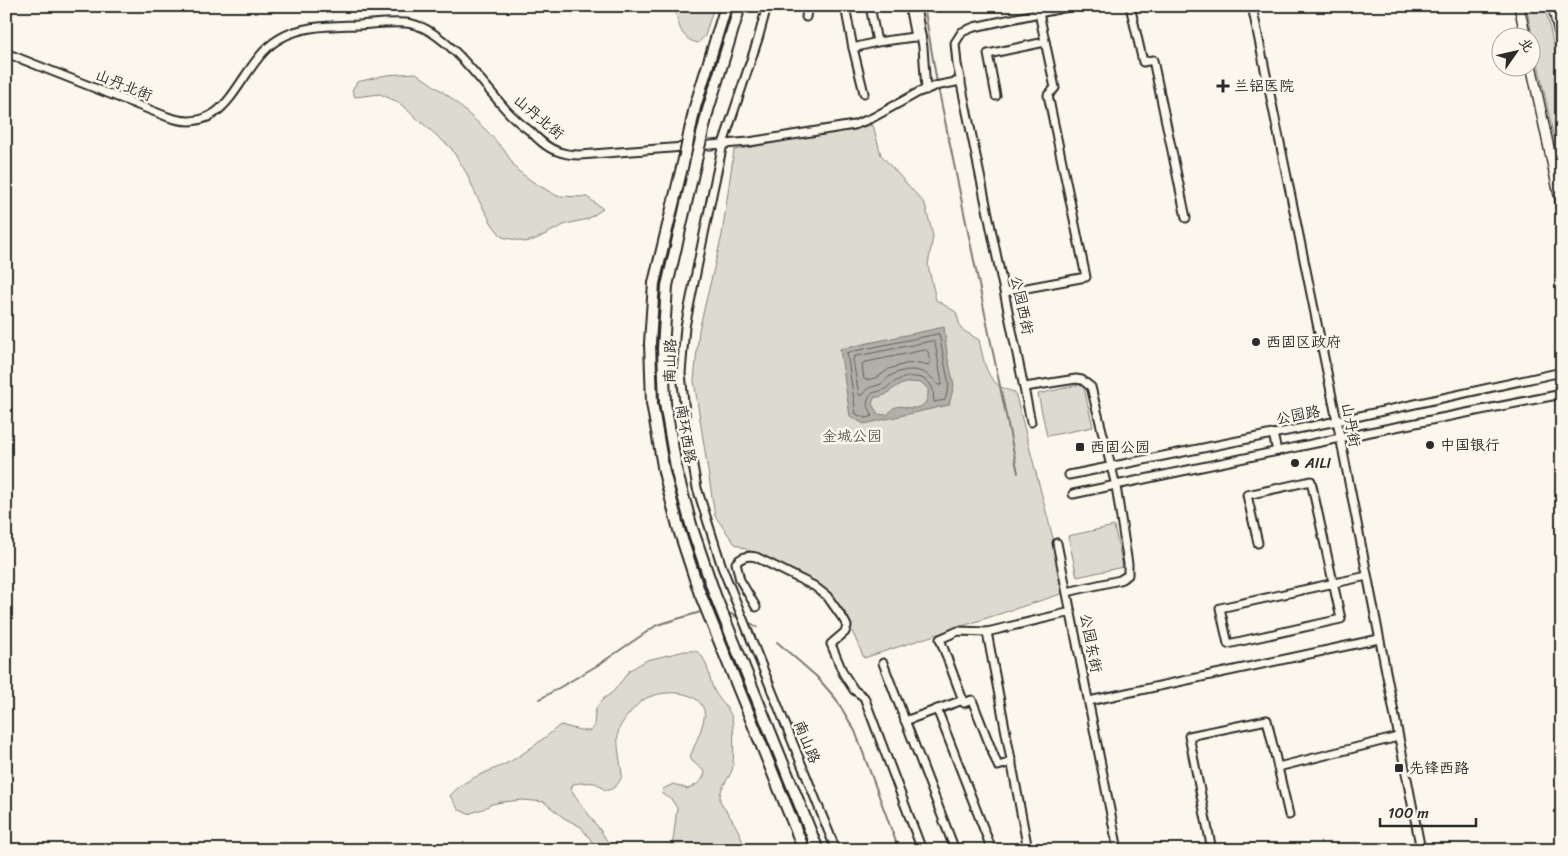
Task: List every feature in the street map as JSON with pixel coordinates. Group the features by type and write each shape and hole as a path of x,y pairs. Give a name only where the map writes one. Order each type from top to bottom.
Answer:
{"highway":[{"name":"南环西路","path":"726,6 696,107 654,283 650,343 652,403 664,472 679,530 700,591 804,850"},
{"name":"南环西路","path":"740,6 708,110 666,286 663,349 665,394 677,472 692,528 715,595 818,850"}],"main road":[{"path":"1519,6 1524,28"},
{"path":"1553,6 1562,46"},
{"path":"1534,78 1562,209"}],"street":[{"name":"南山路","path":"767,6 723,144 701,240 685,327 682,373 687,432 697,488 734,600 836,850"},
{"path":"806,17 808,6"},
{"path":"845,6 864,93"},
{"path":"870,6 877,42"},
{"path":"909,6 918,36"},
{"path":"916,6 918,36 926,90"},
{"path":"961,81 955,43 962,32 974,26 1072,6"},
{"path":"1130,6 1143,62 1154,60 1186,218"},
{"name":"山丹街","path":"1252,6 1337,421 1421,850"},
{"path":"1005,292 1086,277 1048,95 1055,88 1039,13"},
{"name":"山丹北街","path":"6,54 168,117 180,121 192,121 210,116 224,106 268,47 280,38 297,31 315,27 408,23 432,33 450,45 511,115 539,140 558,152 580,155 748,142 854,125 872,118 907,97 935,86 961,81"},
{"path":"853,48 877,42 918,36"},
{"path":"996,96 988,54 1046,42"},
{"name":"公园西街","path":"961,81 1031,422"},
{"name":"公园路","path":"1069,475 1337,421 1562,372"},
{"path":"1025,387 1068,380 1082,380 1087,383 1091,387 1112,466 1128,564 1128,575 1120,580 1068,592"},
{"name":"公园路","path":"1073,494 1562,394"},
{"path":"1273,434 1277,451"},
{"path":"1258,543 1247,495 1310,481 1333,584 1341,619 1228,644 1220,608 1333,584 1367,576"},
{"name":"公园东街","path":"1057,543 1118,850"},
{"path":"756,607 740,580 736,563 745,557 756,557 814,586 826,596 844,620 847,626 845,632 831,644 843,673 854,690 864,697 922,850"},
{"path":"728,584 740,580"},
{"path":"1012,762 998,766 972,700 964,703 940,638 958,631 986,632 1071,612"},
{"path":"986,632 1028,850"},
{"path":"1089,701 1379,639"},
{"path":"883,663 955,850"},
{"path":"905,721 963,700"},
{"path":"937,709 992,850"},
{"path":"1212,850 1189,736 1267,720 1289,815"},
{"path":"1278,767 1398,737"}],"green space":[{"path":"674,6 714,6 705,36 698,43 683,34"},
{"path":"1526,6 1545,6 1562,84 1562,177 1540,72 1540,28 1531,28"},
{"path":"416,73 450,97 486,130 504,150 517,170 533,182 557,196 587,197 603,209 588,219 566,224 534,240 525,242 502,237 492,224 467,174 451,148 398,102 380,94 355,97 352,90 357,82 386,75"},
{"name":"金城公园","path":"873,125 881,155 925,204 933,236 928,265 936,300 956,312 961,329 979,340 985,366 992,380 1005,389 1015,392 1067,592 864,658 848,622 829,593 790,570 735,544 715,516 694,381 699,330 722,235 734,150"},
{"path":"1083,384 1093,427 1047,436 1038,394"},
{"path":"1114,526 1123,567 1077,577 1068,536"},
{"path":"685,651 696,651 703,657 715,692 732,718 734,740 732,769 720,794 720,801 739,832 744,850 672,849 677,808 671,799 662,794 663,789 673,784 688,789 701,780 705,772 690,757 702,726 704,710 694,698 677,693 658,694 643,700 623,722 618,734 622,775 614,788 605,790 595,783 573,784 571,789 612,850 596,850 581,827 564,818 544,802 523,800 502,802 468,814 458,809 450,796 456,789 471,779 513,760 537,744 560,725 590,731 594,727 597,707 603,699 613,692 630,670 647,660"}],"water":[{"path":"944,327 947,354 954,385 949,405 864,424 850,416 840,349","holes":["909,382 922,383 928,389 928,393 927,400 920,407 898,406 893,408 887,415 878,414 872,404 874,398 885,395 897,386"]}],"waterway":[{"path":"924,6 937,83"},
{"path":"938,87 1018,473"},
{"path":"540,699 598,665 657,625 704,611"},
{"path":"726,612 740,618"},
{"path":"746,621 757,627"},
{"path":"777,642 817,677 836,699 855,731 899,850"}],"place":[{"name":"兰铝医院","path":"1223,86"},
{"name":"西固区政府","path":"1256,342"},
{"name":"中国银行","path":"1430,445"},
{"name":"西固公园","path":"1080,447"},
{"name":"AILI","path":"1295,463"},
{"name":"先锋西路","path":"1399,768"}]}
